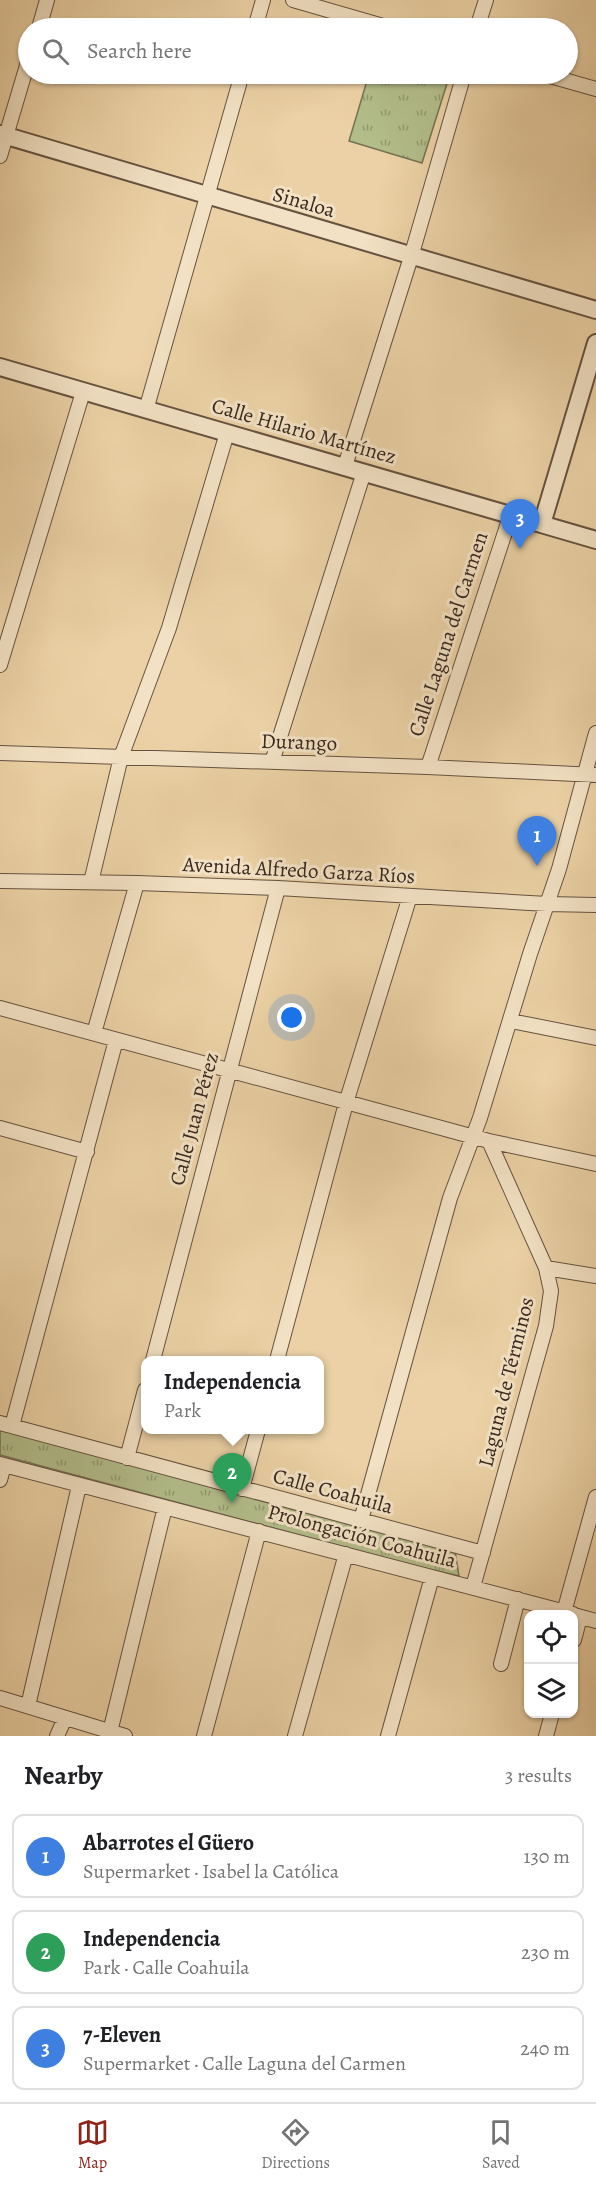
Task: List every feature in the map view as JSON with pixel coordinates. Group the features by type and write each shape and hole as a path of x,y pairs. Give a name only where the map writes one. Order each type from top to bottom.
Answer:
{"street":[{"path":"42,18 47,0"},
{"path":"258,18 263,0"},
{"path":"292,0 355,18"},
{"path":"480,18 486,0"},
{"path":"0,156 3,135 20,84"},
{"path":"146,410 239,84"},
{"path":"345,466 411,257 461,84"},
{"path":"578,84 596,89"},
{"name":"Sinaloa","path":"3,135 596,310"},
{"path":"542,524 596,343"},
{"name":"Calle Hilario Martínez","path":"0,367 596,540"},
{"path":"0,665 83,392"},
{"path":"91,882 121,758 169,628 227,433"},
{"path":"272,762 364,472"},
{"name":"Calle Laguna del Carmen","path":"428,768 511,514"},
{"path":"361,1520 450,1198 473,1137 590,775 596,732"},
{"name":"Durango","path":"0,753 590,775"},
{"name":"Avenida Alfredo Garza Ríos","path":"0,881 278,888 596,905"},
{"path":"94,1034 137,883"},
{"name":"Calle Juan Pérez","path":"154,1356 278,888"},
{"path":"278,1356 346,1103 410,896"},
{"path":"0,1008 473,1137 596,1164"},
{"path":"511,1021 596,1038"},
{"path":"6,1424 87,1152 116,1040"},
{"path":"0,1128 87,1152"},
{"name":"Laguna de Términos","path":"473,1587 546,1326 551,1291 546,1268 489,1141"},
{"path":"546,1268 596,1276"},
{"path":"127,1458 141,1405"},
{"name":"Calle Coahuila","path":"6,1424 483,1553"},
{"path":"242,1489 257,1434"},
{"path":"0,1480 2,1464"},
{"name":"Prolongación Coahuila","path":"2,1464 559,1610"},
{"path":"28,1706 79,1486"},
{"path":"574,1610 596,1497"},
{"path":"110,1732 165,1507"},
{"path":"204,1736 259,1531"},
{"path":"295,1736 346,1554"},
{"path":"388,1736 432,1577"},
{"path":"501,1664 519,1599"},
{"name":"Prolongación Coahuila","path":"578,1616 596,1621"},
{"path":"0,1698 125,1736"},
{"path":"57,1736 64,1718"},
{"path":"546,1736 551,1718"}],"green space":[{"path":"366,84 447,84 422,163 349,141"},
{"path":"0,1421 455,1551 459,1576 0,1455"}],"place":[{"name":"7-Eleven","path":"520,549"},
{"name":"Abarrotes el Güero","path":"537,866"},
{"name":"Independencia","path":"232,1503"}]}
